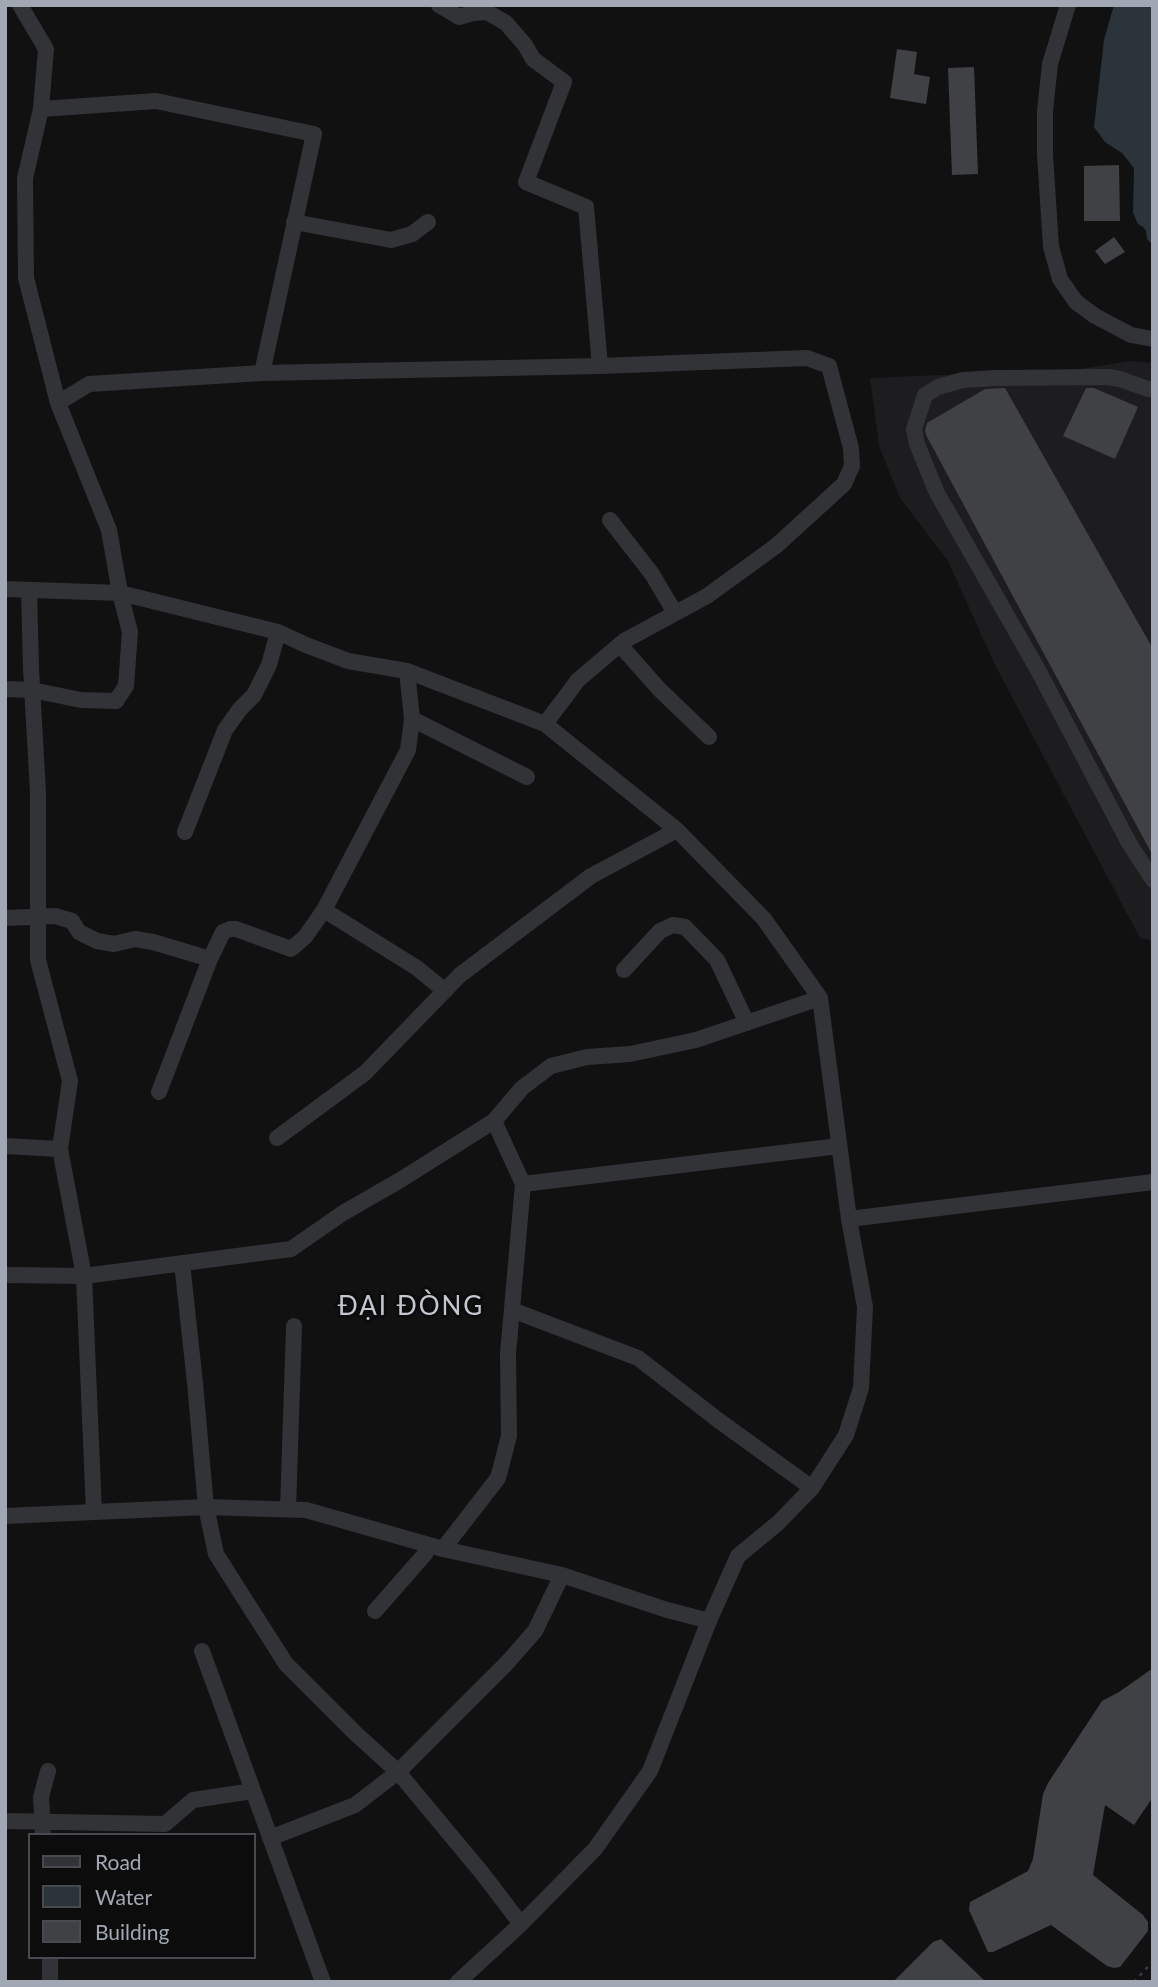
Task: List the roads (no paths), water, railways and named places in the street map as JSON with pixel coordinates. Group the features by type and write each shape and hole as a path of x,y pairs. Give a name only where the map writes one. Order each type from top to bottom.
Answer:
{"street":[{"path":"5,689 116,701 126,686 131,632 120,593 108,530 58,403 26,278 25,178 41,109 46,49 20,5"},
{"path":"439,5 459,17 488,12 506,23 533,59 564,82 526,182 586,207 600,366"},
{"path":"1068,5 1050,64 1045,111 1051,247 1060,279 1076,302 1095,316 1131,335 1153,339"},
{"path":"41,109 156,101 313,134 262,373"},
{"path":"294,222 391,240 412,234 428,222"},
{"path":"58,403 89,384 262,373 600,366 807,358 829,366 851,448 852,466 844,484 776,546 707,596 620,645 578,680 545,724"},
{"path":"1153,389 1108,377 996,377 962,380 938,387 925,395 914,429 917,444 937,493 1038,670 1129,843 1153,880"},
{"path":"610,520 652,574 675,613"},
{"path":"5,589 29,595 120,593 278,632 348,661 407,671 545,724 677,830 764,919 820,998 849,1219 865,1307 860,1388 846,1435 812,1488 778,1523 738,1556 709,1621 650,1771 595,1849 521,1924 458,1982"},
{"path":"29,595 38,793 38,960 70,1081 60,1149 83,1276 94,1512"},
{"path":"185,832 225,730 254,695 269,665 278,632"},
{"path":"620,645 659,689 709,737"},
{"path":"159,1093 220,935 230,929 236,929 281,947 294,948 306,937 324,910 408,750 412,719 407,671"},
{"path":"412,719 527,777"},
{"path":"277,1138 365,1073 460,975 591,876 677,830"},
{"path":"324,910 417,968 445,991"},
{"path":"5,918 39,915 68,919 79,932 97,941 114,944 142,940 210,959"},
{"path":"624,970 660,931 673,925 685,927 717,960 747,1023"},
{"path":"5,1275 83,1276 291,1249 343,1213 495,1121 522,1088 551,1066 587,1057 630,1054 696,1040 820,998"},
{"path":"375,1611 498,1478 509,1436 508,1354 523,1184 495,1121"},
{"path":"5,1146 60,1149"},
{"path":"523,1184 839,1146"},
{"path":"849,1219 1153,1182"},
{"path":"182,1262 206,1507 216,1554 286,1664 398,1772 482,1872 521,1924"},
{"path":"512,1310 638,1358 812,1488"},
{"path":"288,1509 295,1326"},
{"path":"5,1516 206,1507 306,1510 436,1547 562,1575 709,1621"},
{"path":"270,1838 355,1805 398,1772 535,1632 562,1575"},
{"path":"202,1651 323,1982"},
{"path":"43,1829 41,1797 48,1772"},
{"path":"5,1821 43,1829 165,1824 193,1800 253,1791"},
{"path":"50,1959 50,1982"}],"water":[{"path":"1114,5 1153,5 1153,245 1133,213 1134,168 1122,153 1105,142 1094,127 1104,40"}],"district":[{"name":"ĐẠI ĐÒNG","path":"411,1307"}]}
